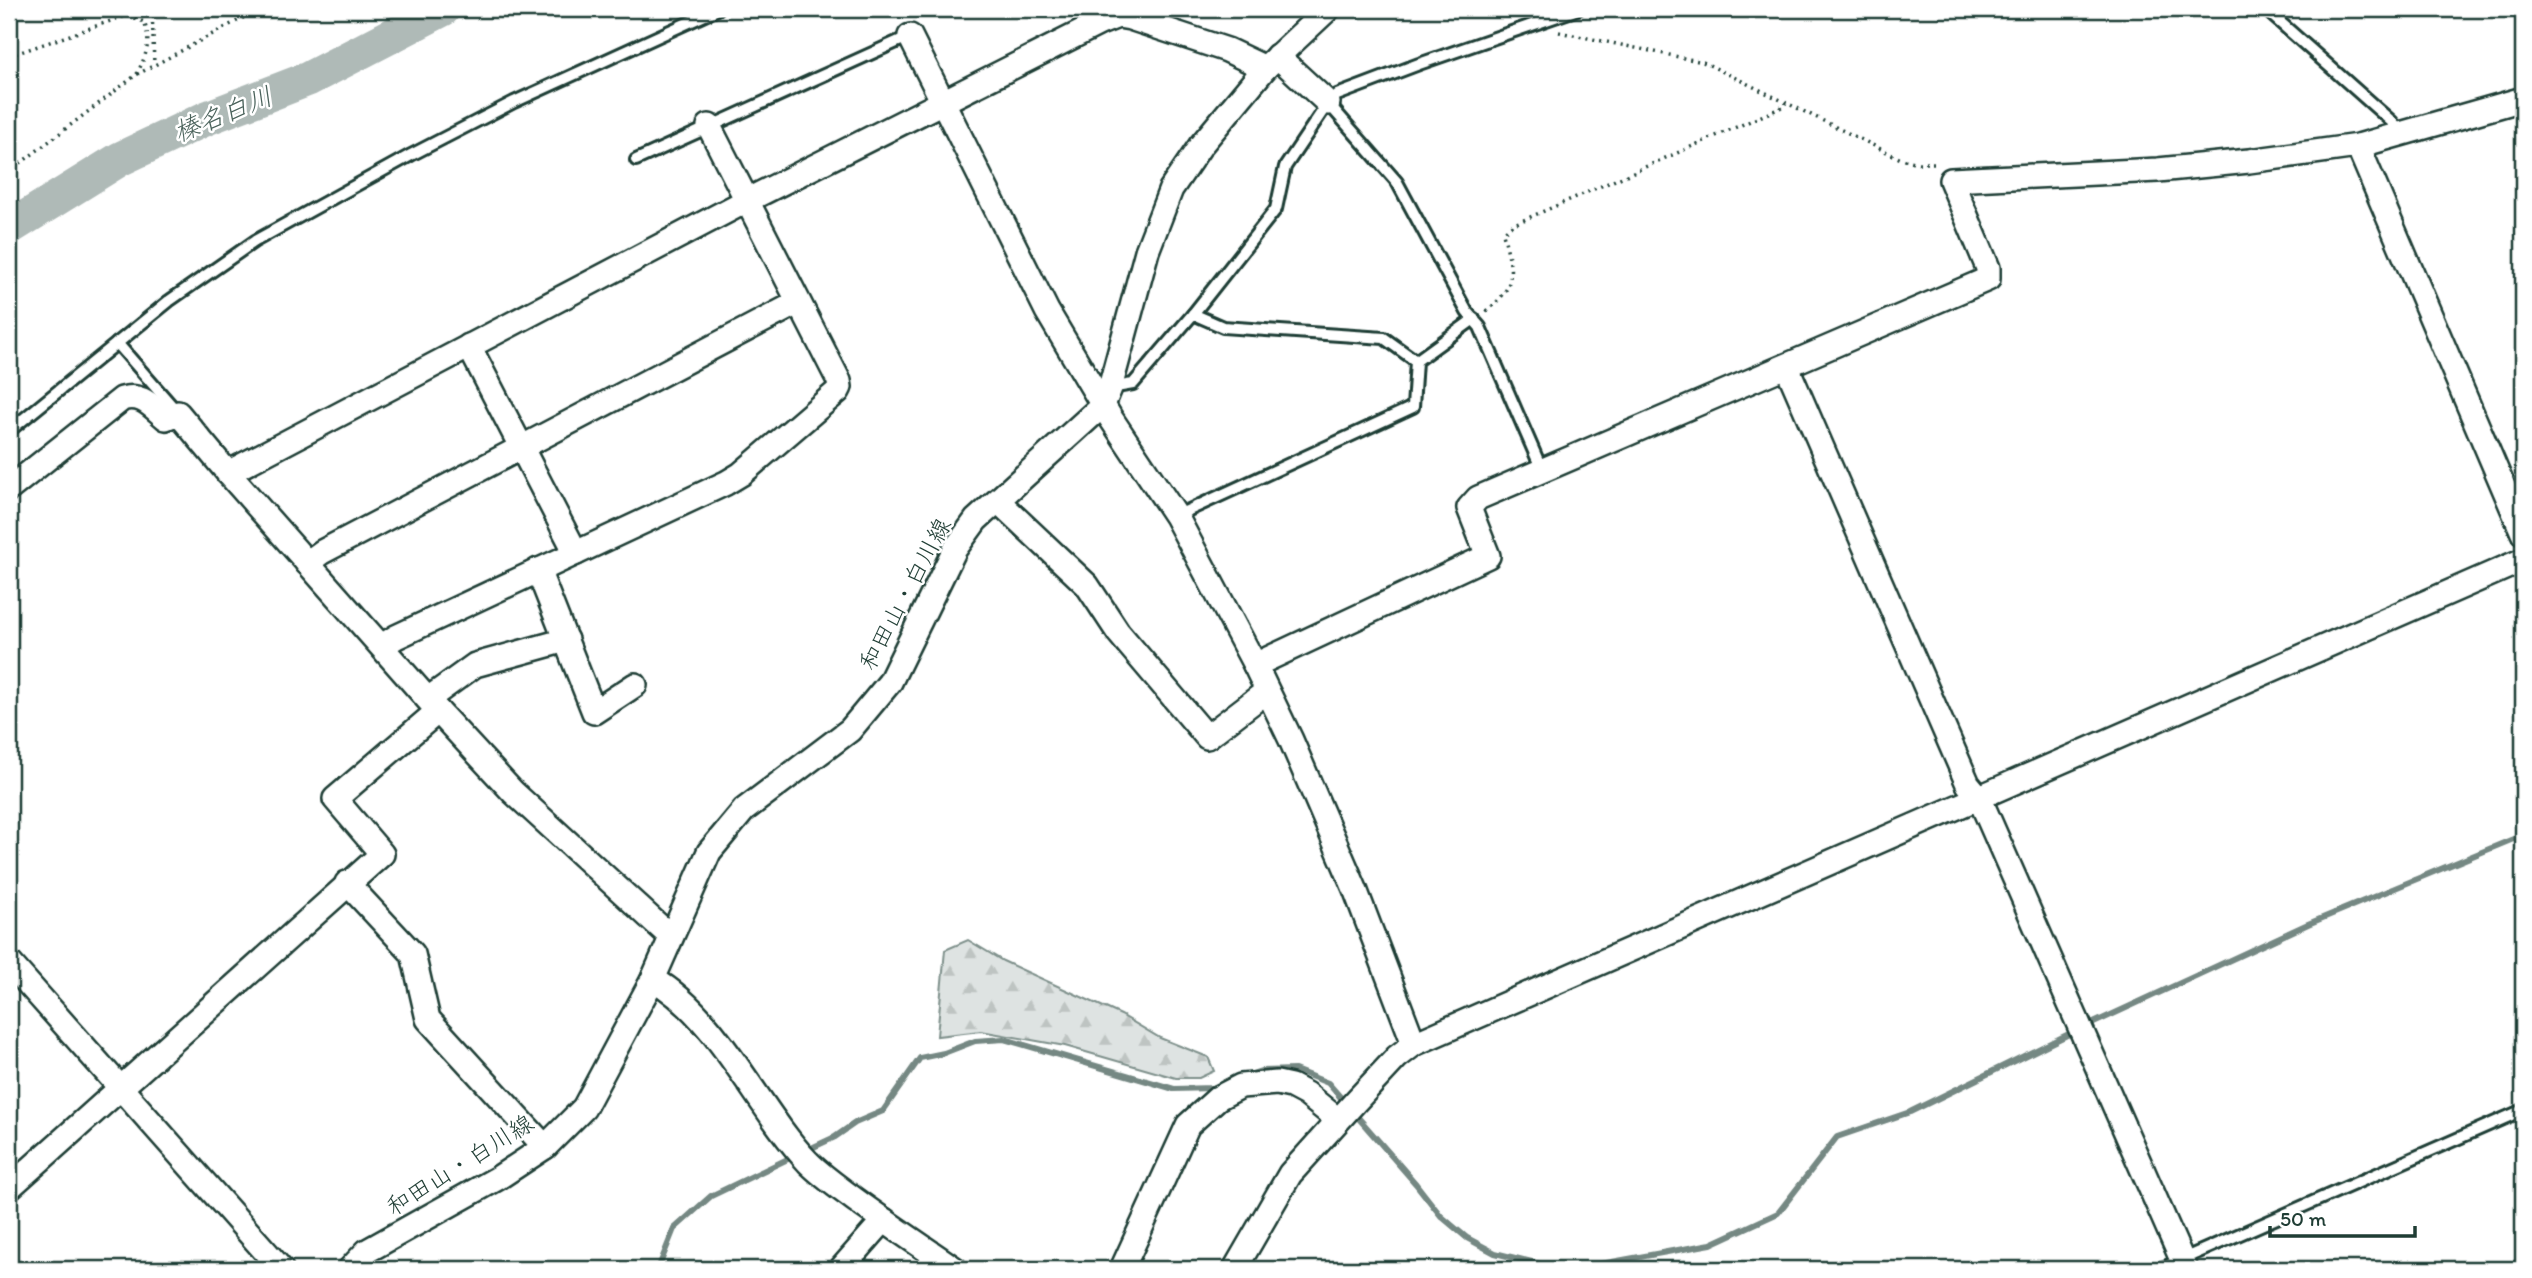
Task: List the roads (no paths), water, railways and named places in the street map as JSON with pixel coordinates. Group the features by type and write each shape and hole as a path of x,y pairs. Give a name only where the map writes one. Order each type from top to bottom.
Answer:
{"street":[{"path":"1106,396 1147,251 1171,189 1201,145 1271,62 1328,9"},
{"path":"228,473 746,201 942,101 1118,16 1271,62 1328,103"},
{"path":"910,36 1047,311 1106,396 1176,516 1268,691 1355,889 1414,1044"},
{"path":"1255,666 1488,556 1469,508 1478,498 1988,279 1989,268 1951,180 2158,170 2358,146 2523,99"},
{"path":"382,646 741,474 838,391 839,381 709,126"},
{"path":"2358,146 2523,533"},
{"path":"307,563 321,552 797,303"},
{"path":"469,346 576,553"},
{"path":"1787,367 1968,784 1979,797 2184,1264"},
{"name":"和田山・白川線","path":"350,1269 367,1251 498,1178 545,1147 584,1108 653,979 709,852 744,810 850,730 891,682 955,549 976,520 1106,396"},
{"path":"9,489 122,400 141,398 166,418 178,413 307,563 513,792 671,937"},
{"path":"998,501 1087,585 1118,632 1207,737 1268,691"},
{"path":"1235,1269 1290,1174 1397,1057 1414,1044 2523,559"},
{"path":"538,570 594,712 635,685"},
{"path":"9,1188 382,855 335,799 474,665 566,640"},
{"path":"347,884 413,954 428,1019 545,1147"},
{"path":"9,962 281,1269"},
{"path":"653,979 670,989 694,1012 807,1160 820,1173 955,1269"},
{"path":"1122,1269 1188,1125 1218,1098 1241,1086 1277,1083 1291,1086 1344,1113"},
{"path":"841,1269 884,1220"}],"lane":[{"path":"9,431 211,270 255,241 514,102 718,9"},
{"path":"1106,396 1133,384 1193,314 1276,209 1285,167 1328,103 1337,95 1577,9"},
{"path":"2266,9 2391,121 2402,134"},
{"path":"636,160 910,36"},
{"path":"1328,103 1397,182 1467,312 1480,327 1542,470"},
{"path":"1193,314 1223,327 1384,338 1416,360"},
{"path":"1416,360 1474,319"},
{"path":"117,343 178,413"},
{"path":"1176,516 1413,407 1416,360"},
{"path":"2160,1269 2184,1264 2523,1110"}],"waterway":[{"name":"榛名白川","path":"9,228 120,159 207,118 308,79 443,9"},
{"path":"2085,1027 2308,924 2523,835"},
{"path":"1249,1075 1261,1071 1295,1070 1328,1083 1441,1216 1467,1238 1495,1253 1540,1264 1590,1266 1711,1244 1778,1213 1837,1137 1910,1112 2075,1031"},
{"path":"805,1151 883,1111 920,1058 944,1053 975,1041 1004,1039 1174,1089 1219,1086"},
{"path":"658,1269 674,1229 711,1196 796,1155"}]}
